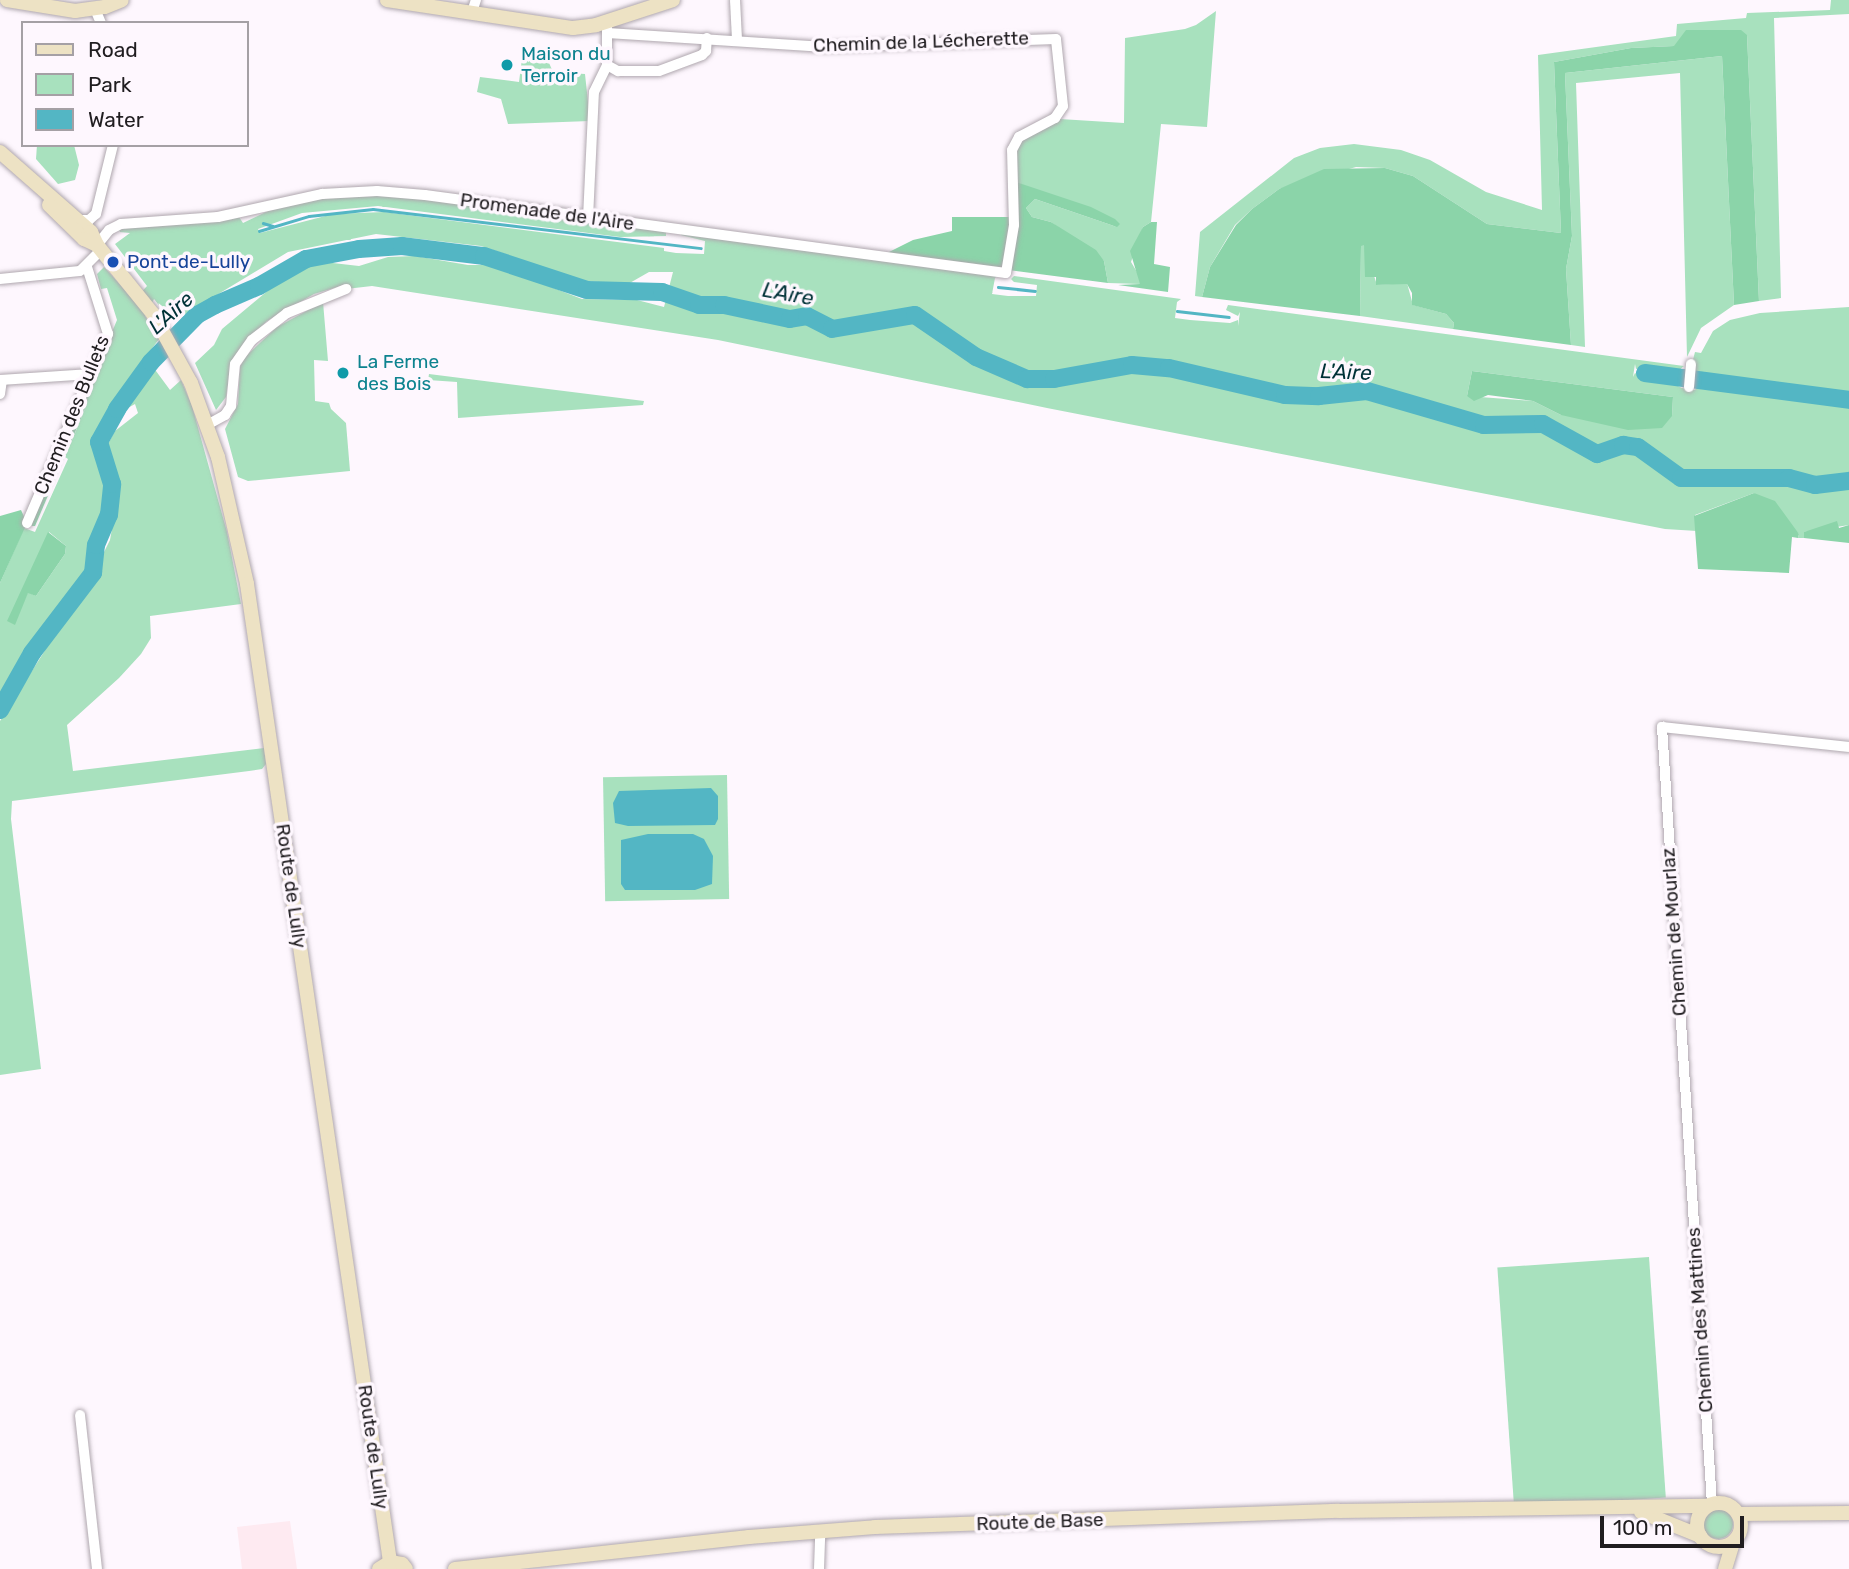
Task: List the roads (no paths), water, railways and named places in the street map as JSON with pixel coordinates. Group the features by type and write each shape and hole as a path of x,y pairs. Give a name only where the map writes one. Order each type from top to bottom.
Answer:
{"main road":[{"path":"7,0 61,10 95,9 122,0"},
{"path":"387,0 474,6 562,28 606,28 673,0"},
{"name":"Route de Lully","path":"0,152 79,220 94,236 99,248"},
{"name":"Route de Lully","path":"0,163 84,239 99,248 121,272 162,328 200,402 227,491 247,584 385,1565"},
{"path":"1718,1569 1704,1540 1698,1518 1710,1505 1726,1504 1738,1514 1741,1525 1724,1569"},
{"name":"Route de Base","path":"455,1569 820,1531 1339,1511 1710,1505"},
{"name":"Route de Base","path":"1626,1508 1670,1521 1704,1540"},
{"path":"1738,1514 1849,1513"},
{"path":"1704,1540 1721,1546 1770,1514"},
{"path":"385,1565 402,1564 406,1569"}],"street":[{"path":"735,0 737,40"},
{"path":"95,9 100,21"},
{"path":"588,218 594,92 607,65 606,28"},
{"name":"Chemin de la Lécherette","path":"606,28 825,47 1056,38 1063,106 1055,118 1019,137 1012,150 1014,225 1006,273"},
{"path":"607,65 618,71 659,71 702,55 706,51 707,38"},
{"path":"79,220 89,220 96,214 113,147"},
{"name":"Promenade de l'Aire","path":"87,267 111,229 121,224 218,217 347,191 425,195 1006,273"},
{"path":"0,279 80,271 87,267"},
{"name":"Chemin des Bullets","path":"27,523 108,331 87,267"},
{"path":"207,425 225,415 232,406 235,364 252,340 299,306 346,289"},
{"path":"1689,387 1690,367"},
{"path":"0,394 1,380 91,374"},
{"name":"Chemin de Mourlaz","path":"1686,1137 1662,727 1849,747"},
{"name":"Chemin des Mattines","path":"1686,1137 1710,1505"},
{"path":"80,1415 97,1569"},
{"path":"819,1569 820,1531"}],"water":[{"path":"711,788 718,796 718,819 715,825 628,826 615,823 613,803 619,791"},
{"path":"648,834 693,834 704,839 713,856 712,884 695,890 625,890 621,884 621,840"}],"waterway":[{"path":"259,231 309,216 373,209 701,248"},
{"path":"263,223 273,226"},
{"name":"L'Aire","path":"0,710 32,653 93,573 96,545 109,515 112,484 99,442 117,409 151,362 197,315 215,305 259,286 306,259 359,249 402,246 484,256 587,290 662,292 699,305 724,305 790,319 807,316 832,329 915,315 976,357 1027,379 1054,379 1132,365 1169,368 1285,395 1319,396 1367,391 1484,425 1543,424 1597,454 1623,445 1638,447 1681,478 1789,478 1815,485 1849,481"},
{"path":"998,287 1035,291"},
{"path":"1177,311 1229,317"},
{"path":"1645,373 1849,400"}],"place":[{"name":"Maison du Terroir","path":"507,65"},
{"name":"Pont-de-Lully","path":"113,262"},
{"name":"La Ferme des Bois","path":"343,373"}]}
